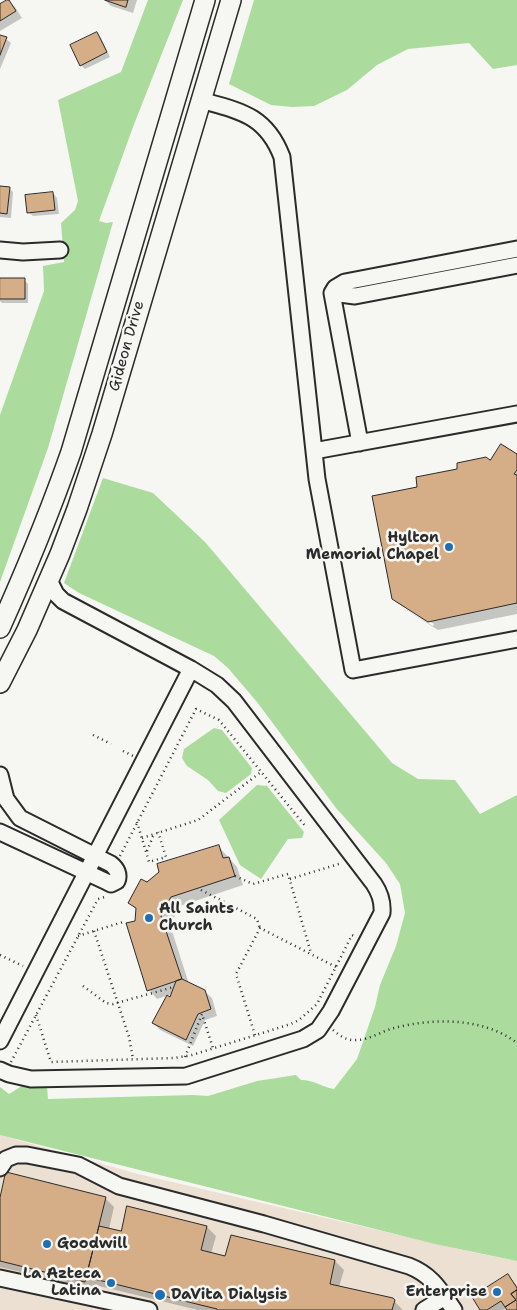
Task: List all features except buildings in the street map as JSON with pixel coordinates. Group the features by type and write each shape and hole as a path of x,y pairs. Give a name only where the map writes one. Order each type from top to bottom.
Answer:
{"main road":[{"name":"Gideon Drive","path":"0,628 23,578 49,513 70,452 205,0"},
{"name":"Gideon Drive","path":"0,683 27,630 77,509 102,434 231,0"},
{"path":"176,93 200,100"}],"street":[{"path":"200,100 250,115 271,134 282,157 317,479 353,670 517,638"},
{"path":"360,443 332,293 335,288 345,282 517,249"},
{"path":"0,250 23,252 60,250"},
{"path":"332,293 355,296 517,264"},
{"path":"314,451 517,414"},
{"path":"3,1071 19,1077 40,1080 186,1076 303,1039 318,1030 324,1022 378,922 383,904 374,884 234,701 217,685 191,669 63,601 56,594 49,580"},
{"path":"0,1041 191,669"},
{"path":"0,775 6,799 20,818 96,855 115,867 118,876 117,881 111,884 86,874 0,832"},
{"path":"0,1168 6,1159 16,1155 27,1155 78,1165 119,1186 264,1224 409,1266 421,1271 431,1279 454,1310"},
{"path":"0,1278 149,1310"},
{"path":"424,1310 445,1297"}],"path":[{"path":"118,859 196,709 219,720 306,827"},
{"path":"93,735 111,744"},
{"path":"158,768 163,771"},
{"path":"142,838 198,820 261,772"},
{"path":"137,822 150,862 166,857 158,832"},
{"path":"146,853 154,834"},
{"path":"290,879 338,864 346,864"},
{"path":"235,876 253,884 288,874 311,954"},
{"path":"201,890 258,920 260,928 236,974 256,1035"},
{"path":"3,1071 36,1015 98,899 109,896"},
{"path":"78,936 123,922"},
{"path":"260,928 336,966"},
{"path":"94,931 129,1037 134,1060"},
{"path":"36,1015 51,1062 134,1060 184,1056 291,1024 307,1014 317,1004 352,936 360,939"},
{"path":"83,986 106,1003 118,1004 174,987"},
{"path":"184,1056 202,1014 213,1048"},
{"path":"324,1022 348,1040 359,1040 392,1028 419,1023 459,1022 495,1031 517,1043"}],"shaded area":[{"path":"0,1135 138,1174 517,1261 517,1310 0,1310"}],"green space":[{"path":"148,0 183,0 133,127 99,221 113,222 48,448 0,582 0,415 44,291 43,266 64,262 61,223 75,210 78,201 58,100 121,72"},
{"path":"254,0 517,0 517,65 493,69 469,43 408,49 377,65 347,90 314,106 292,107 271,105 229,84"},
{"path":"103,478 153,493 205,542 392,763 418,779 455,780 480,814 517,795 517,1261 435,1244 0,1135 0,1087 9,1094 25,1084 47,1087 48,1099 208,1096 257,1081 296,1075 301,1080 334,1089 357,1059 375,1007 380,985 396,946 405,913 400,884 386,863 336,808 257,702 228,668 214,656 79,593 64,583"},
{"path":"214,728 222,730 252,768 251,774 226,793 218,791 208,780 187,766 182,758 184,749"},
{"path":"257,785 267,786 304,832 302,838 288,839 261,879 240,865 219,820"}],"place":[{"name":"Hylton Memorial Chapel","path":"449,547"},
{"name":"All Saints Church","path":"149,918"},
{"name":"Goodwill","path":"47,1244"},
{"name":"La Azteca Latina","path":"111,1283"},
{"name":"Enterprise","path":"497,1292"},
{"name":"DaVita Dialysis","path":"160,1295"}]}
